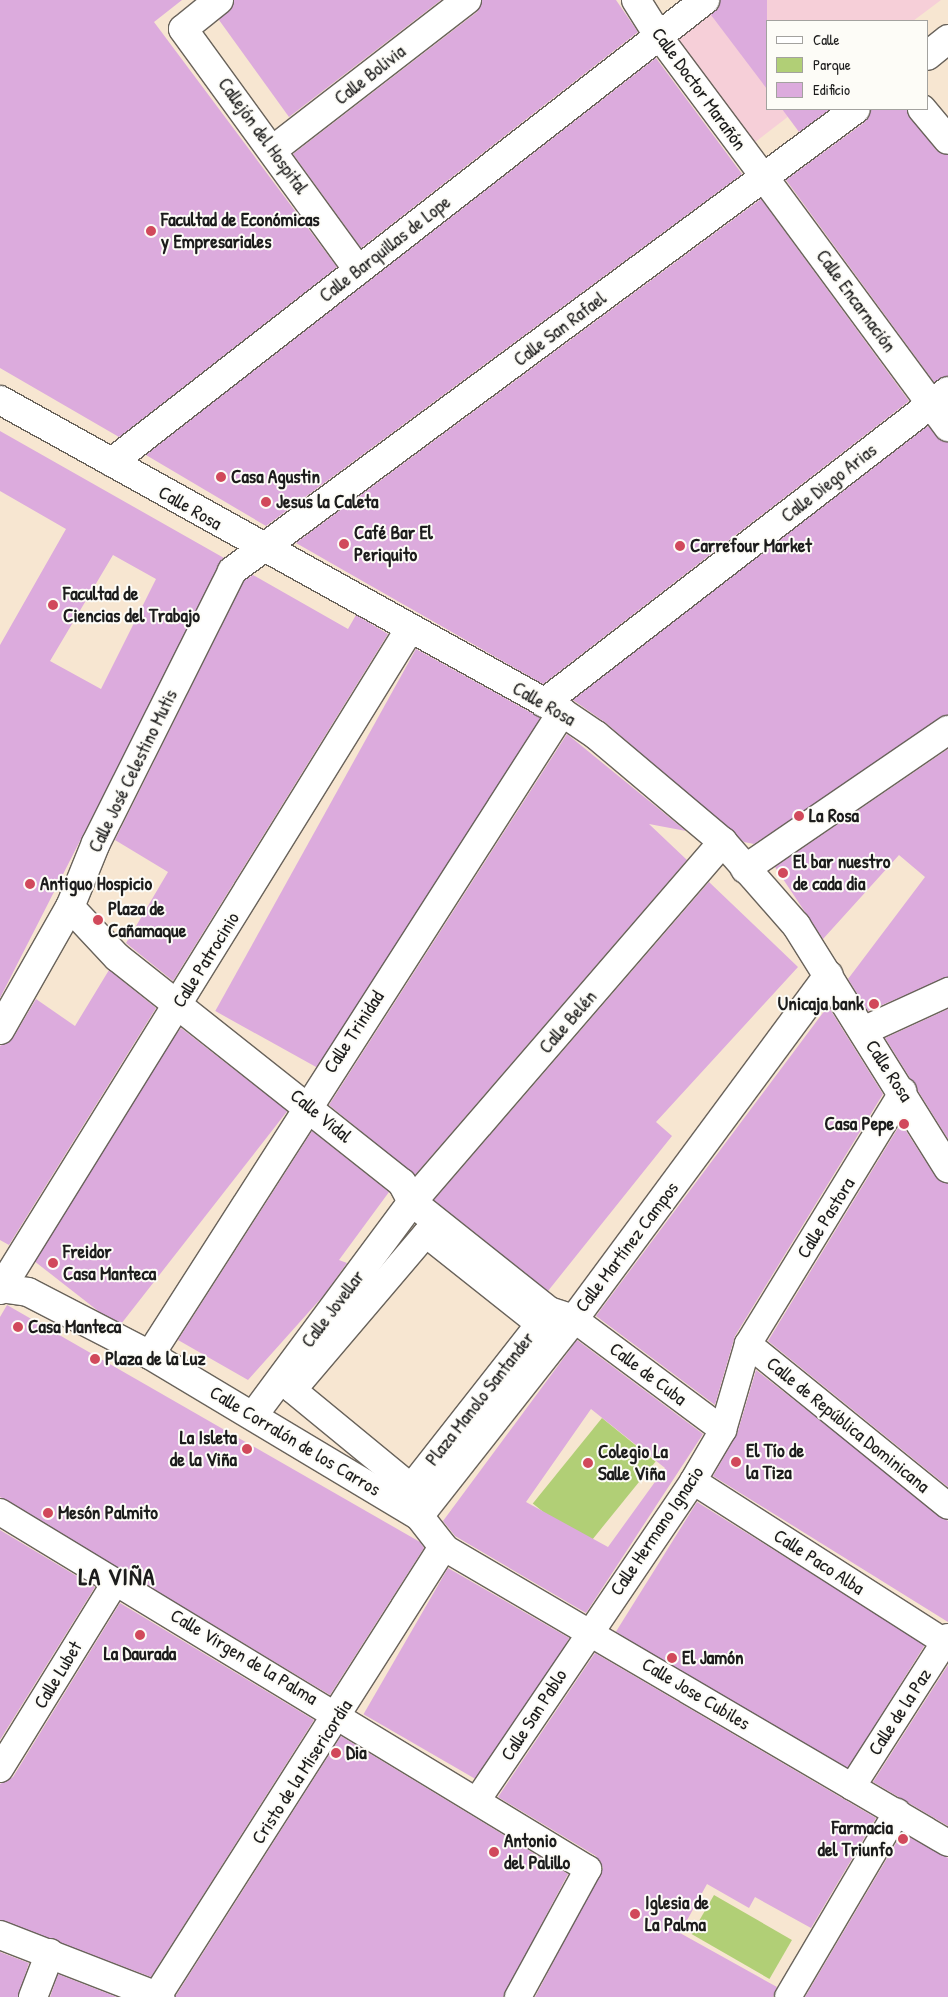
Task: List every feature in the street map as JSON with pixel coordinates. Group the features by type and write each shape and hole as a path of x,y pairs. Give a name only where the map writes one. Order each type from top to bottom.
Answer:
{"street":[{"name":"Callejón del Hospital","path":"219,0 183,29 274,149 358,270"},
{"name":"Calle Bolivia","path":"274,149 467,0"},
{"name":"Calle Doctor Marañón","path":"636,0 658,35 763,176"},
{"name":"Calle Barquillas de Lope","path":"112,462 705,0"},
{"path":"928,55 948,39"},
{"name":"Calle San Rafael","path":"265,551 763,176 855,110"},
{"path":"923,110 948,140"},
{"name":"Calle Encarnación","path":"763,176 940,398 948,427"},
{"name":"Calle Diego Arias","path":"553,707 940,398"},
{"name":"Calle Rosa","path":"0,400 112,462 265,551 553,707 723,842 796,925 903,1091 948,1168"},
{"name":"Calle José Celestino Mutis","path":"0,1030 70,907 96,843 232,571 265,551"},
{"name":"Calle Patrocinio","path":"0,1289 179,1004 409,630"},
{"name":"Calle Trinidad","path":"150,1354 553,707"},
{"path":"745,869 948,730"},
{"name":"Calle Belén","path":"412,1202 723,842"},
{"name":"Calle Vidal","path":"70,907 117,956 306,1104 402,1183 412,1202 549,1311 574,1319"},
{"name":"Calle Martínez Campos","path":"419,1516 574,1319 830,975"},
{"path":"863,1031 948,992"},
{"name":"Calle Pastora","path":"723,1430 748,1344 903,1091"},
{"name":"Calle Jovellar","path":"253,1416 412,1202"},
{"name":"Plaza Manolo Santander","path":"426,1234 539,1324 411,1487 293,1390 426,1234"},
{"name":"Calle Corralón de los Carros","path":"0,1289 28,1292 150,1354 419,1516 444,1547"},
{"name":"Calle de Cuba","path":"574,1319 723,1430"},
{"name":"Calle de República Dominicana","path":"748,1344 948,1506"},
{"name":"Calle Hermano Ignacio","path":"589,1631 694,1481 723,1430"},
{"name":"Calle Paco Alba","path":"694,1481 946,1640"},
{"name":"Calle Virgen de la Palma","path":"0,1512 340,1715 588,1869 518,1997"},
{"name":"Calle Jose Cubiles","path":"444,1547 948,1842"},
{"name":"Cristo de la Misericordia","path":"158,1996 340,1715 444,1547"},
{"name":"Calle Lubet","path":"0,1769 116,1581"},
{"name":"Calle San Pablo","path":"478,1799 589,1631"},
{"name":"Calle de la Paz","path":"852,1787 946,1640"},
{"path":"788,1997 897,1812"},
{"path":"0,1935 158,1996"},
{"path":"33,1997 50,1953"}],"shaded area":[{"path":"727,0 941,0 914,20 766,20 766,110 797,110 754,143 673,41"}],"green space":[{"path":"602,1418 656,1461 586,1547 533,1503"},
{"path":"714,1895 792,1940 769,1979 692,1934"}],"building":[{"name":"Facultad de Económicas y Empresariales","path":"0,0 182,0 154,22 337,267 119,437 0,368"},
{"path":"234,0 441,0 289,117 219,20"},
{"path":"482,0 616,0 638,32 361,248 293,154 477,12"},
{"path":"720,0 767,0 766,88 711,15"},
{"path":"656,58 742,174 266,526 146,455"},
{"path":"783,110 829,110 799,132"},
{"path":"871,110 908,110 936,150 948,155 948,376 934,382 786,180 865,122"},
{"path":"761,199 909,401 543,684 296,543"},
{"path":"928,426 948,442 948,715 754,844 744,842 606,723 573,700"},
{"name":"Facultad de Ciencias del Trabajo","path":"0,431 224,558 0,998 0,645 66,529 0,491","holes":["113,555 156,579 101,689 50,661"]},
{"path":"253,575 348,629 356,615 388,634 173,981 126,943 168,872 115,840 244,581"},
{"path":"416,649 540,718 339,1080 215,1011"},
{"path":"567,734 686,831 649,824 687,860 415,1175 329,1105"},
{"path":"948,749 948,977 868,1011 848,979 925,877 899,855 823,939 775,867"},
{"path":"709,882 798,967 656,1122 672,1136 548,1291 434,1200"},
{"path":"109,970 156,1008 9,1245 0,1240 0,1046 13,1038 36,999 75,1026"},
{"path":"828,1006 883,1094 735,1336 715,1405 596,1316"},
{"path":"948,1009 948,1139 885,1038"},
{"path":"181,1028 287,1111 119,1327 12,1244"},
{"path":"901,1123 935,1176 948,1184 948,1487 768,1341"},
{"path":"312,1131 389,1192 339,1260 347,1263 324,1295 248,1380 178,1340"},
{"path":"7,1305 420,1542 424,1548 330,1695 0,1497 0,1317"},
{"name":"Colegio La Salle Viña","path":"577,1340 703,1434 586,1613 455,1536 443,1521","holes":["591,1409 665,1468 608,1547 526,1502"]},
{"path":"756,1370 948,1521 948,1622 713,1476 737,1434"},
{"path":"697,1502 925,1645 844,1774 616,1632"},
{"path":"0,1530 95,1587 0,1740"},
{"path":"448,1568 569,1638 485,1784 364,1714"},
{"path":"120,1603 314,1720 151,1977 0,1920 0,1784 13,1777"},
{"path":"595,1653 876,1818 811,1928 755,1897 749,1908 707,1884 680,1933 777,1987 773,1997 535,1997 603,1868 596,1856 498,1797"},
{"path":"948,1665 948,1826 873,1782"},
{"path":"341,1736 568,1874 503,1997 175,1997"},
{"path":"902,1833 948,1858 948,1997 805,1997"},
{"path":"0,1952 29,1963 18,1997 0,1997"},
{"path":"58,1974 117,1997 50,1997"}],"place":[{"name":"Facultad de Económicas y Empresariales","path":"151,231"},
{"name":"Casa Agustin","path":"221,477"},
{"name":"Jesus la Caleta","path":"266,502"},
{"name":"Café Bar El Periquito","path":"344,544"},
{"name":"Carrefour Market","path":"680,546"},
{"name":"Facultad de Ciencias del Trabajo","path":"53,605"},
{"name":"La Rosa","path":"799,816"},
{"name":"El bar nuestro de cada dia","path":"783,873"},
{"name":"Antiguo Hospicio","path":"30,884"},
{"name":"Plaza de Cañamaque","path":"98,920"},
{"name":"Unicaja bank","path":"874,1004"},
{"name":"Casa Pepe","path":"904,1124"},
{"name":"Freidor Casa Manteca","path":"53,1263"},
{"name":"Casa Manteca","path":"18,1327"},
{"name":"Plaza de la Luz","path":"95,1359"},
{"name":"La Isleta de la Viña","path":"247,1449"},
{"name":"El Tío de la Tiza","path":"736,1462"},
{"name":"Colegio La Salle Viña","path":"588,1463"},
{"name":"Mesón Palmito","path":"48,1513"},
{"name":"La Daurada","path":"140,1635"},
{"name":"El Jamón","path":"672,1658"},
{"name":"Dia","path":"336,1753"},
{"name":"Farmacia del Triunfo","path":"903,1839"},
{"name":"Antonio del Palillo","path":"494,1852"},
{"name":"Iglesia de La Palma","path":"635,1914"}],"district":[{"name":"LA VIÑA","path":"117,1577"}]}
